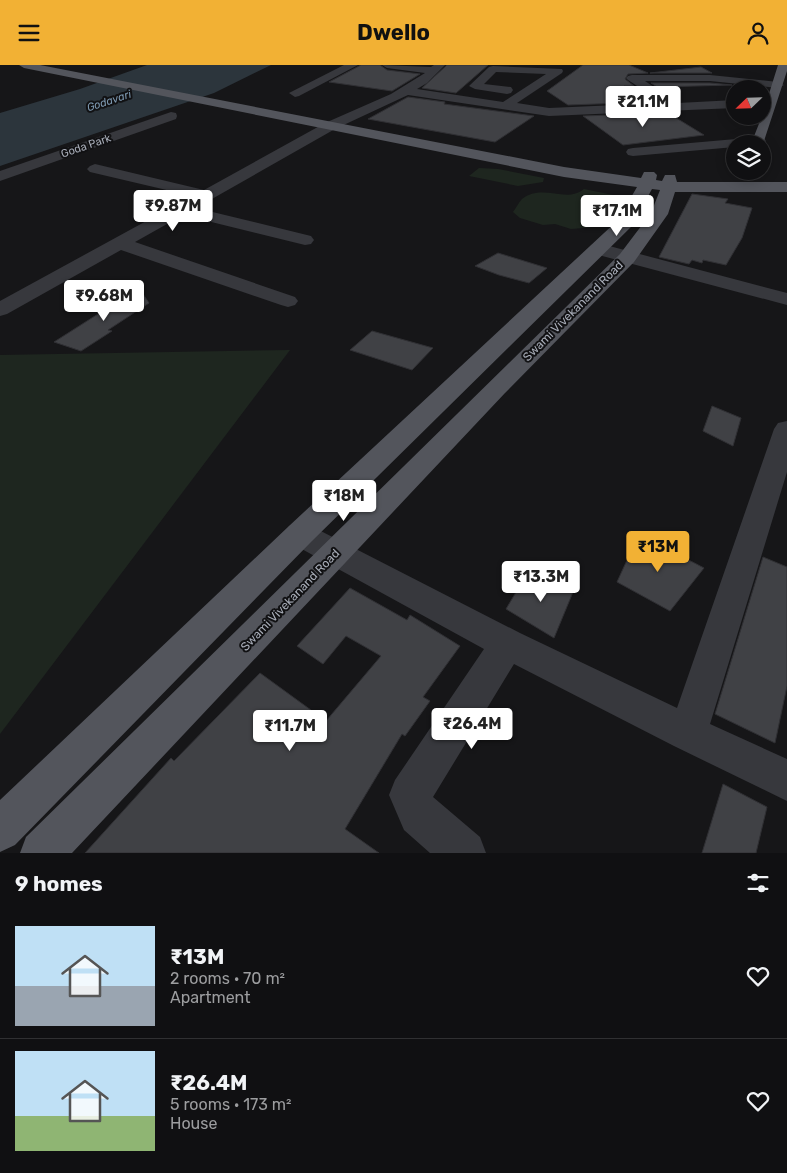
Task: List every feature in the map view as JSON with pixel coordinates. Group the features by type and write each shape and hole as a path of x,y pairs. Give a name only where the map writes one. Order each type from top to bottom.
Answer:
{"main road":[{"path":"24,65 83,71 228,102"},
{"path":"771,96 778,85 783,65"},
{"path":"50,67 335,123 564,172 659,181 726,179"},
{"path":"771,179 787,180"},
{"path":"755,180 787,187"},
{"path":"0,830 300,534 625,223 659,181"},
{"name":"Swami Vivekanand Road","path":"42,853 496,388 627,258 659,214 659,181"}],"street":[{"path":"295,93 353,65"},
{"path":"384,68 391,65 437,68"},
{"path":"0,310 335,123 406,91 423,81 437,68"},
{"path":"506,105 558,71 493,69 475,86 525,92"},
{"path":"675,106 632,79 710,78 778,85"},
{"path":"406,91 544,111 726,104"},
{"path":"531,121 544,111"},
{"name":"Goda Park","path":"0,176 171,116"},
{"path":"633,152 726,145"},
{"path":"95,169 206,195"},
{"path":"181,209 305,240"},
{"path":"119,243 288,301"},
{"path":"598,249 787,299"},
{"path":"688,733 787,429"},
{"path":"300,534 507,644 787,780"},
{"path":"464,853 419,815 410,795 507,644"}],"shaded area":[{"path":"479,168 498,169 544,178 543,182 518,186 469,176"},
{"path":"584,189 623,197 595,227 571,229 555,224 543,225 520,218 513,212 522,199 530,195 546,193 570,195"},
{"path":"290,350 0,734 0,355"}],"water":[{"name":"Godavari","path":"147,65 271,65 214,93 0,166 0,113 80,89"}],"building":[{"path":"361,65 380,65 387,70 420,74 392,91 329,82"},
{"path":"447,65 488,65 456,93 422,88"},
{"path":"583,65 629,65 648,73 628,74 625,79 634,86 624,86 650,102 568,105 547,91"},
{"path":"701,67 712,73 650,73"},
{"path":"651,83 726,84 726,85 657,87"},
{"path":"408,97 445,102 444,104 534,116 495,142 368,119"},
{"path":"668,113 704,135 623,145 583,116"},
{"path":"692,194 728,199 725,203 752,208 742,238 726,265 703,260 702,263 692,260 689,264 659,257"},
{"path":"498,253 547,268 529,283 475,266"},
{"path":"139,288 149,303 108,330 112,331 81,351 54,342"},
{"path":"372,331 433,348 412,370 350,350"},
{"path":"712,406 741,418 733,446 703,431"},
{"path":"639,534 704,568 670,611 617,582"},
{"path":"763,557 787,567 787,686 775,743 715,714"},
{"path":"528,572 573,592 554,638 506,609"},
{"path":"350,588 407,620 410,615 460,646 423,697 430,701 405,736 402,734 345,829 379,853 85,853 171,758 174,761 260,673 326,721 381,656 346,636 323,664 297,646"},
{"path":"723,784 767,807 756,853 702,853"}]}
